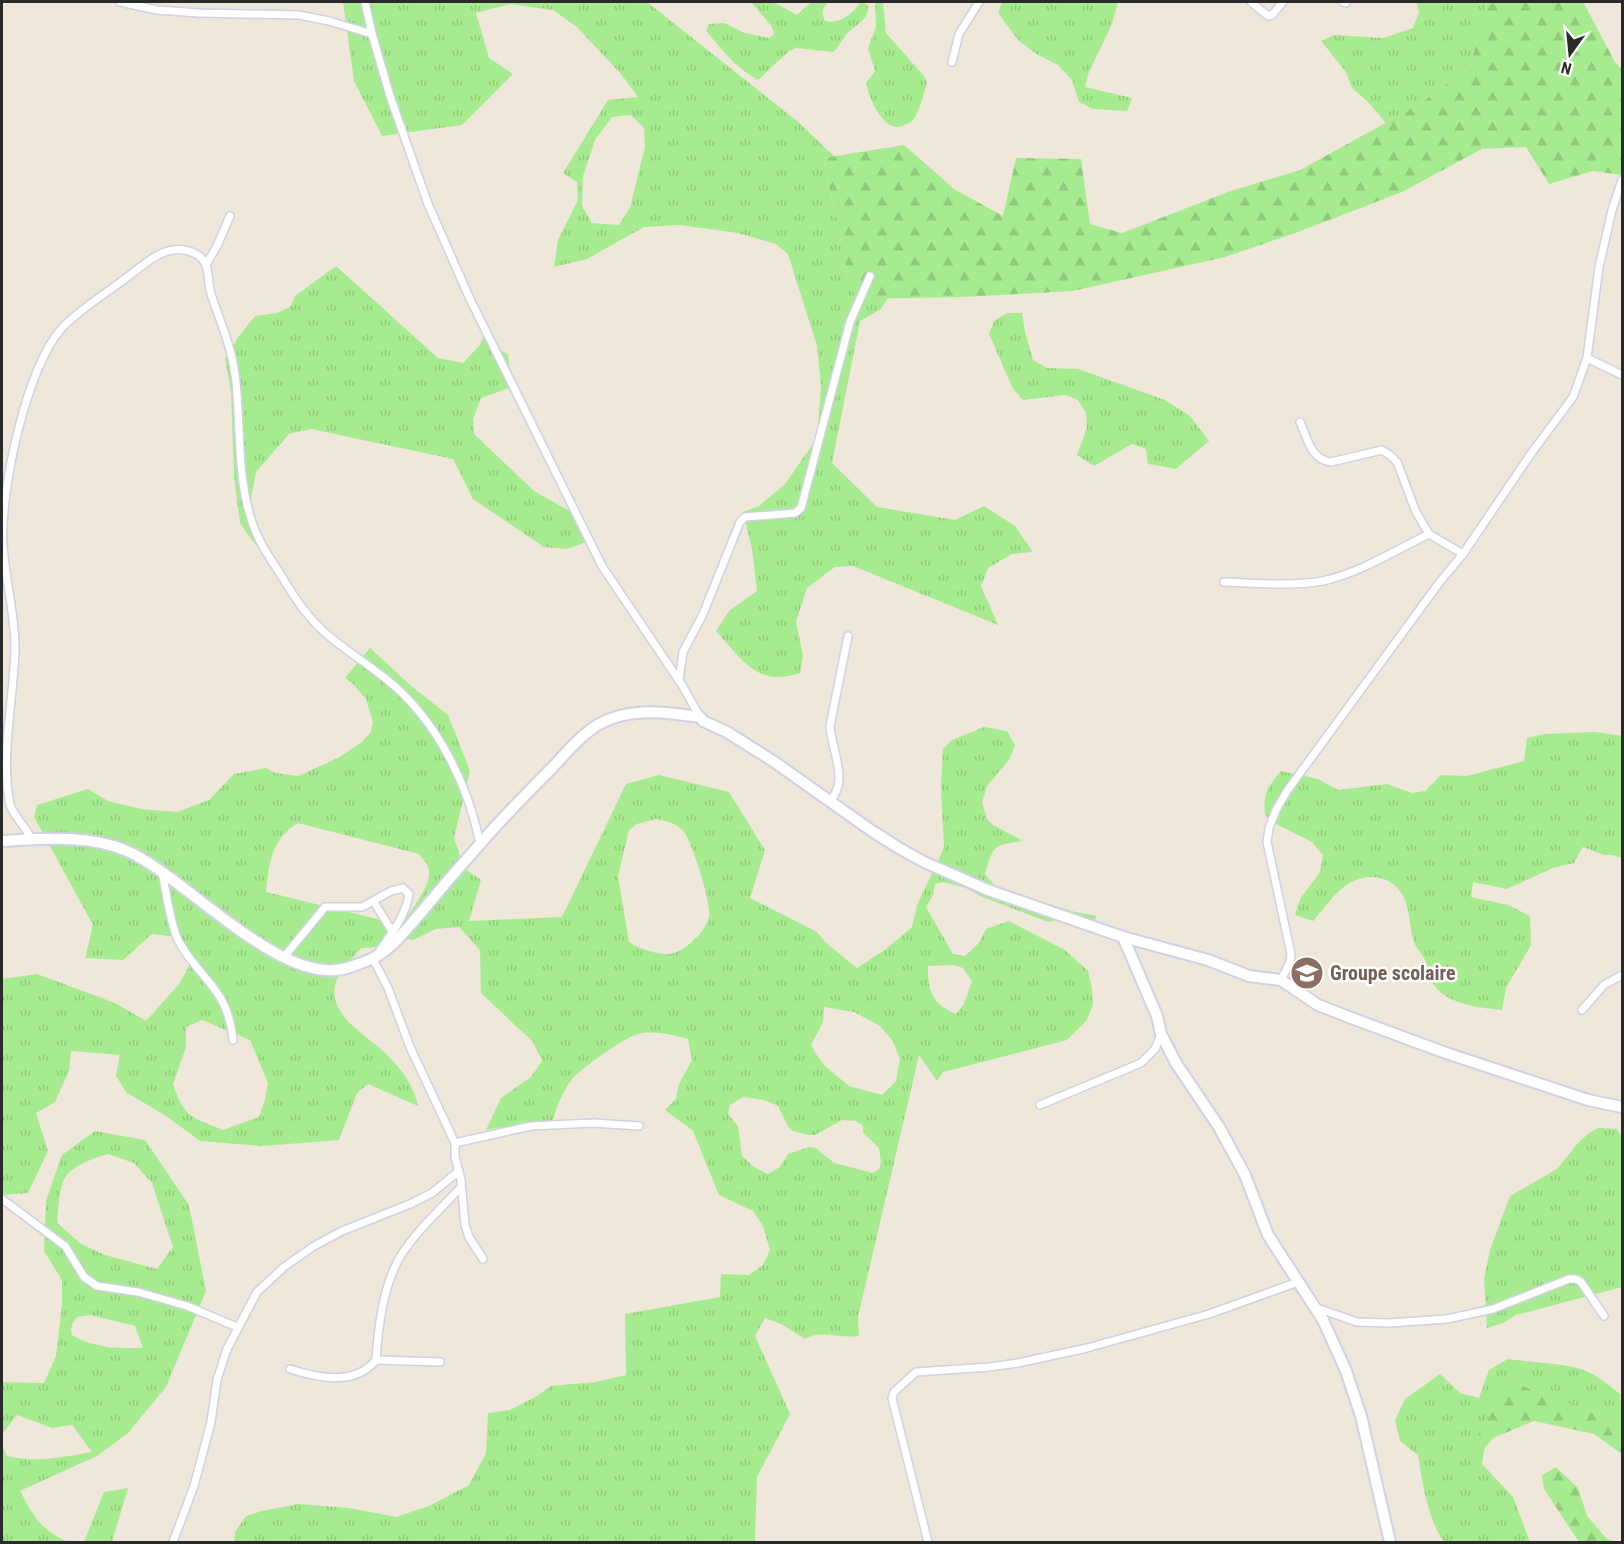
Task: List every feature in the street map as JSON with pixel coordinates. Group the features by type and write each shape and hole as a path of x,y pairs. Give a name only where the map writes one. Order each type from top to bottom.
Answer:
{"main road":[{"path":"2,841 75,840 102,843 125,850 162,871 262,945 284,957 302,965 333,970 348,968 374,957 402,933 519,800 590,730 608,720 630,713 647,712 700,717 703,721 727,732 766,756 872,831 924,862 1020,902 1073,918 1123,937 1208,960 1249,976 1281,980 1318,1005 1446,1053 1588,1100 1623,1107"},
{"path":"1123,937 1157,1016 1161,1034 1176,1063 1219,1127 1245,1175 1268,1235 1323,1320 1341,1358 1361,1416 1390,1542"}],"street":[{"path":"120,2 157,10 298,15 329,21 372,34"},
{"path":"365,2 390,96 428,204 470,299 602,566 700,717"},
{"path":"952,62 959,34 979,2"},
{"path":"1251,2 1268,16 1272,15 1283,2"},
{"path":"1281,980 1290,962 1291,954 1268,842 1269,828 1276,810 1287,791 1338,721 1439,583 1463,554 1530,455 1573,397 1587,358 1599,267 1612,210 1623,180"},
{"path":"230,216 207,263 210,291 235,370 239,411 240,472 255,529 264,549 294,598 309,617 330,637 360,658 402,693 424,718 457,772 476,823 480,843"},
{"path":"32,840 10,806 3,778 4,736 15,645 5,571 2,523 11,459 28,395 52,342 63,328 105,293 169,249 193,252 207,263"},
{"path":"678,680 683,652 703,614 740,522 745,517 795,513 801,508 850,322 870,276"},
{"path":"1587,358 1623,375"},
{"path":"1300,422 1316,457 1324,461 1331,462 1382,450 1391,456 1397,462 1416,512 1429,534 1463,554"},
{"path":"1224,582 1279,584 1325,580 1356,571 1429,534"},
{"path":"830,802 838,788 839,772 830,726 848,636"},
{"path":"162,871 177,937 192,961 214,986 226,1005 233,1040"},
{"path":"284,957 325,907 351,909 362,907 398,888 408,890 408,900 393,933 374,957 417,1064 455,1143 465,1225 469,1237 483,1258"},
{"path":"374,902 393,933"},
{"path":"1582,1010 1604,985 1623,975"},
{"path":"1040,1106 1141,1063 1155,1049 1161,1034"},
{"path":"455,1143 531,1126 593,1123 639,1126"},
{"path":"173,1542 194,1486 227,1348 257,1292 284,1267 314,1246 342,1231 432,1193 459,1171"},
{"path":"376,1360 382,1307 394,1268 407,1248 461,1187"},
{"path":"2,1199 65,1246 84,1277 97,1286 138,1292 186,1306 237,1327"},
{"path":"1312,1305 1334,1316 1357,1322 1389,1323 1447,1319 1493,1309 1569,1279 1576,1279 1581,1282 1604,1316"},
{"path":"928,1542 892,1398 894,1392 916,1372 989,1368 1087,1348 1209,1314 1298,1282"},
{"path":"290,1369 333,1379 363,1371 376,1360 440,1362"}],"green space":[{"path":"343,2 647,2 797,121 834,156 823,158 853,299 888,298 881,309 860,321 832,463 877,507 955,520 984,506 1015,526 1033,552 1012,554 988,568 981,586 998,625 853,566 835,567 807,588 796,621 803,656 800,673 785,677 772,677 761,674 743,661 716,631 729,611 757,591 752,549 743,512 759,506 785,484 817,438 821,385 817,346 788,254 776,244 738,233 680,225 644,227 587,259 554,267 558,240 578,200 577,182 563,173 608,100 638,97 621,74 577,27 553,10 510,4 476,13 489,58 513,74 462,125 382,136 354,81","holes":["631,115 644,128 645,146 630,208 619,225 592,223 582,206 583,176 595,140 612,117"]},
{"path":"754,2 773,2 797,15 811,2 829,2 823,13 825,21 831,22 846,17 861,2 868,5 868,10 865,18 847,34 833,52 795,48 758,80 736,64 706,31 709,24 724,23 745,33 769,38 774,34 773,30 753,4"},
{"path":"875,2 883,2 886,33 924,76 927,83 914,119 898,127 891,126 879,114 866,83 875,71 868,48 876,27"},
{"path":"1002,2 1118,2 1112,24 1089,72 1085,87 1132,98 1127,111 1093,109 1079,102 1072,80 1058,65 1038,55 1019,41 998,13"},
{"path":"1417,2 1486,2 1470,67 1418,105 1386,123 1352,88 1346,72 1321,41 1334,35 1383,38 1413,28 1419,12"},
{"path":"1486,2 1583,2 1615,62 1622,69 1622,175 1593,171 1549,184 1526,147 1482,149 1402,192 1225,257 1073,291 964,297 853,299 823,158 904,145 954,189 1003,216 1016,158 1081,159 1090,224 1122,233 1228,192 1300,170 1418,105 1470,67"},
{"path":"336,266 438,358 463,363 480,345 485,333 502,351 508,354 512,387 481,398 473,419 474,434 534,491 580,517 589,541 567,549 544,547 473,499 453,459 311,429 289,434 256,472 247,520 257,547 240,523 234,477 231,391 225,359 255,316 277,313 290,307 295,296"},
{"path":"1007,313 1022,313 1033,360 1047,368 1078,369 1165,400 1190,416 1209,441 1176,469 1148,464 1146,449 1132,444 1094,466 1077,455 1087,428 1086,413 1078,400 1065,395 1023,400 1013,389 989,334 994,321"},
{"path":"370,648 410,685 448,715 470,771 454,838 465,869 481,880 469,921 562,917 626,784 659,775 729,792 765,850 750,898 817,932 825,942 857,968 886,949 912,927 917,905 944,848 941,787 943,749 952,740 984,727 1007,731 1015,745 1009,760 987,786 982,802 987,819 993,825 1023,841 996,848 985,874 997,888 1075,912 1097,916 1093,922 1071,919 1048,922 980,896 966,888 943,882 935,884 933,895 926,907 953,954 965,956 979,943 986,929 1009,921 1065,950 1088,971 1093,1005 1086,1021 1067,1040 943,1072 937,1081 919,1055 858,1317 859,1336 824,1334 805,1339 781,1324 765,1318 755,1336 790,1414 757,1477 755,1542 234,1542 235,1532 246,1516 262,1511 298,1504 350,1508 396,1517 429,1506 469,1485 486,1453 488,1413 510,1410 551,1386 595,1382 626,1375 625,1314 720,1297 721,1274 749,1275 763,1265 770,1250 763,1226 753,1211 719,1195 693,1131 665,1110 676,1099 679,1084 692,1060 688,1039 657,1033 632,1036 604,1053 573,1078 560,1100 552,1124 486,1130 501,1098 531,1077 542,1061 533,1042 481,993 480,950 459,927 436,929 413,940 395,937 379,947 361,948 343,969 336,982 334,994 337,1006 352,1025 382,1050 400,1069 411,1086 418,1106 368,1084 357,1093 339,1140 263,1146 200,1141 166,1116 126,1092 116,1076 120,1055 71,1051 69,1071 55,1102 36,1113 48,1151 28,1193 2,1195 2,979 37,974 115,1003 146,1021 179,984 192,961 177,937 152,934 123,960 85,958 93,925 34,817 37,805 88,789 108,801 141,809 177,812 209,800 234,774 266,768 275,773 298,776 338,758 362,742 371,732 373,722 366,699 345,678","holes":["656,819 668,822 685,833 693,850 705,888 709,918 693,941 675,953 654,952 629,942 618,876 629,830 637,824","298,823 419,854 428,868 427,883 413,908 398,924 266,892 273,853 289,829","954,965 963,968 972,981 964,1004 956,1014 936,1001 930,989 928,966","824,1007 854,1012 880,1026 893,1041 900,1059 896,1081 882,1095 849,1086 826,1067 811,1045 823,1022","202,1020 250,1040 268,1083 259,1117 223,1130 190,1115 181,1104 173,1084 186,1047 186,1027","743,1097 764,1100 778,1106 793,1131 808,1135 815,1135 842,1120 856,1121 863,1126 863,1133 879,1148 881,1162 879,1169 873,1173 834,1163 816,1148 809,1147 788,1154 780,1167 768,1174 754,1167 742,1156 738,1126 728,1114 730,1105"]},
{"path":"1595,732 1622,736 1622,858 1604,855 1583,847 1574,863 1553,868 1507,889 1473,882 1471,897 1508,905 1530,916 1531,945 1506,988 1502,1010 1459,1002 1443,994 1434,986 1424,958 1415,945 1403,896 1386,880 1371,877 1355,880 1343,887 1313,921 1295,915 1300,899 1320,872 1323,855 1312,842 1278,825 1265,815 1267,791 1281,771 1318,779 1338,790 1387,784 1412,793 1425,791 1441,775 1467,776 1524,761 1527,738 1545,734"},
{"path":"1598,1128 1617,1129 1622,1137 1622,1287 1516,1315 1503,1323 1487,1328 1484,1279 1490,1250 1510,1196 1557,1169 1578,1143"},
{"path":"95,1131 145,1140 189,1205 206,1291 166,1387 128,1433 97,1456 20,1491 29,1508 44,1527 68,1542 2,1542 2,1446 7,1456 28,1459 92,1452 72,1425 52,1428 17,1415 2,1434 2,1382 44,1383 56,1356 62,1306 62,1280 44,1251 46,1201 62,1155","holes":["108,1154 134,1163 152,1183 173,1247 157,1269 105,1255 81,1244 57,1223 60,1192 66,1176 80,1165","90,1315 135,1326 143,1348 115,1348 98,1345 72,1335 72,1325 77,1317"]},
{"path":"1508,1359 1567,1366 1594,1375 1620,1394 1622,1424 1507,1380 1470,1452 1484,1449 1482,1464 1513,1497 1530,1542 1444,1542 1433,1522 1418,1455 1400,1441 1395,1420 1405,1399 1440,1374 1460,1393 1479,1398 1489,1370"},
{"path":"1507,1380 1622,1424 1622,1454 1594,1434 1534,1421 1493,1438 1484,1449 1469,1453"},
{"path":"1556,1467 1578,1488 1587,1516 1607,1539 1617,1542 1579,1542 1544,1489 1542,1475"},
{"path":"128,1488 112,1542 84,1542 104,1492"}],"place":[{"name":"Groupe scolaire","path":"1307,973"}]}
